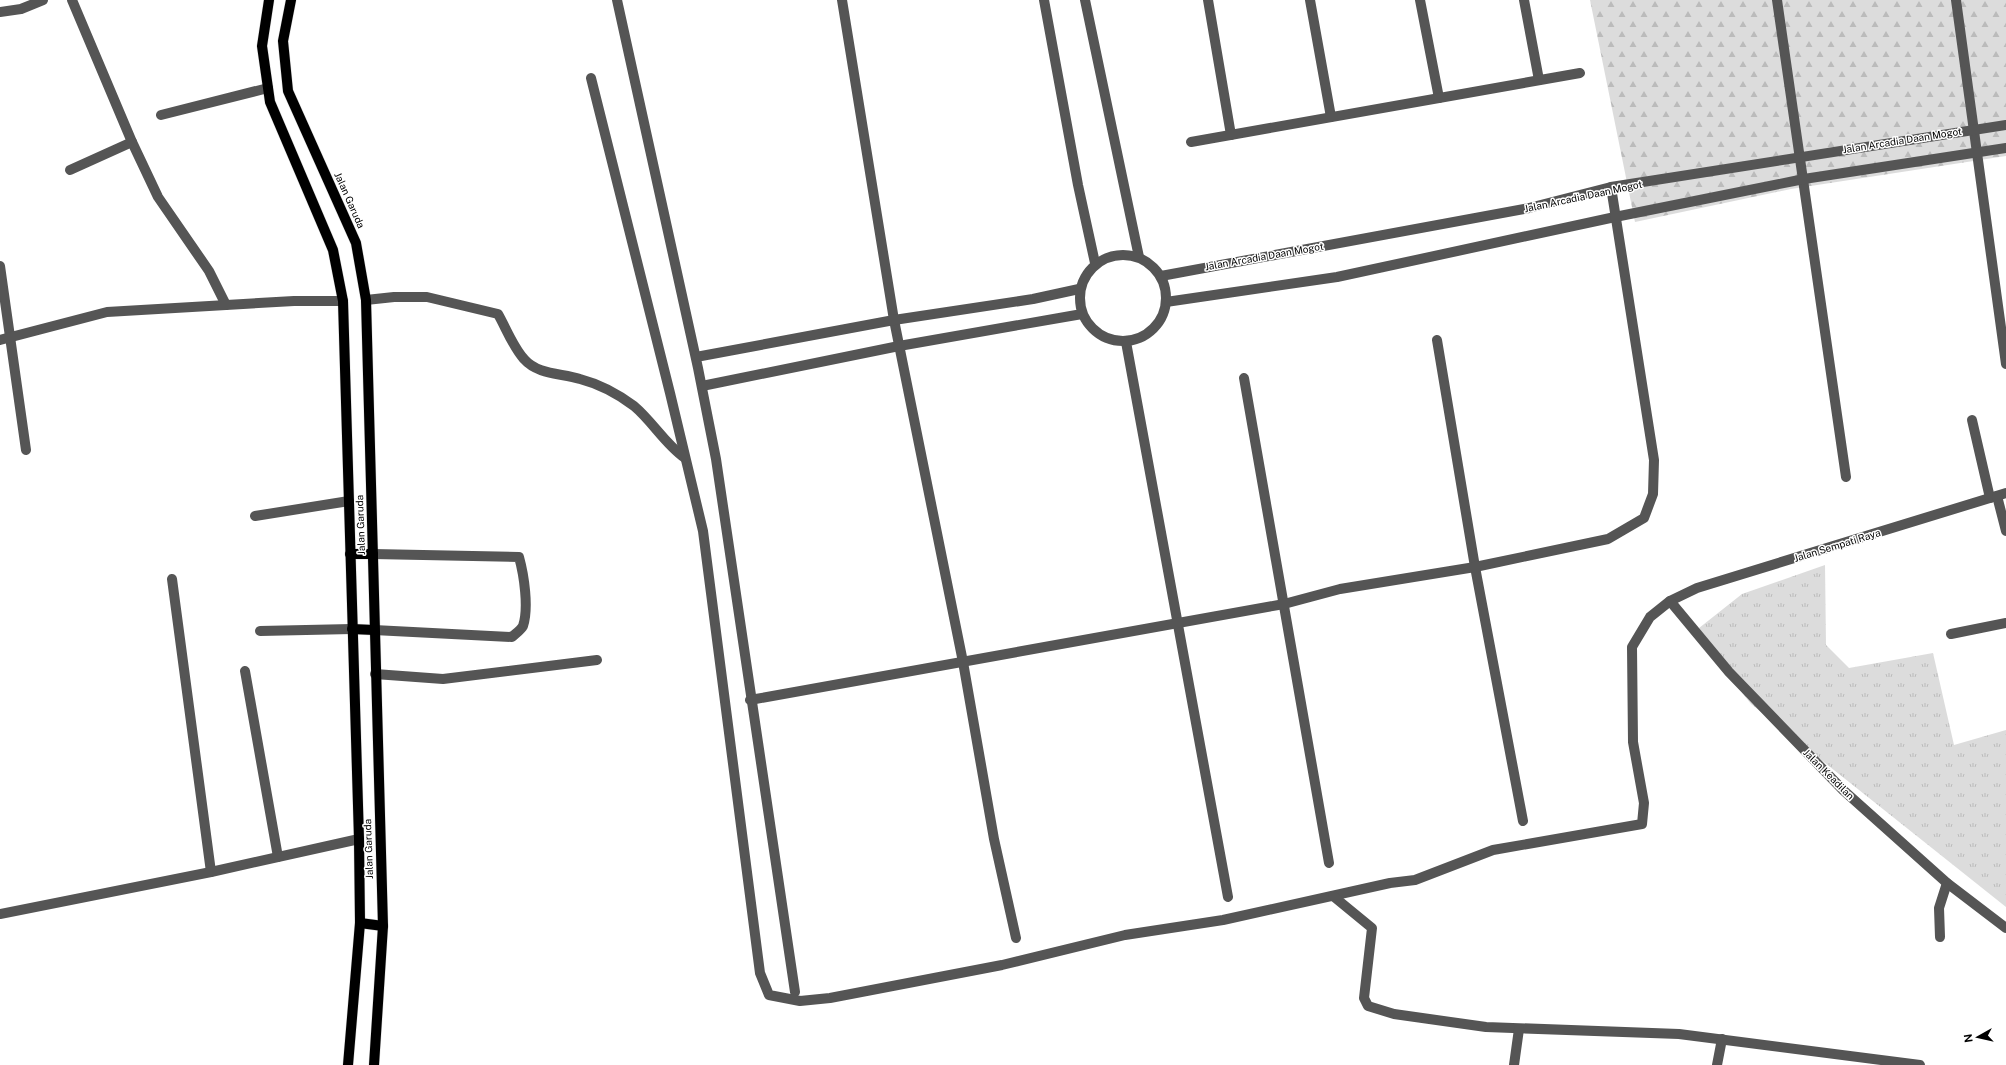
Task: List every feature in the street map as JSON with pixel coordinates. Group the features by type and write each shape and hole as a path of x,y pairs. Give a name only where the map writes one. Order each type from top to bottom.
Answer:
{"main road":[{"name":"Jalan Garuda","path":"269,0 262,46 270,102 333,250 343,301 359,838 360,923 348,1065"},
{"name":"Jalan Garuda","path":"291,0 283,41 288,91 356,243 366,300 383,926 374,1065"},
{"path":"350,554 373,554"},
{"path":"352,629 374,630"},
{"path":"360,923 383,926"}],"street":[{"path":"0,12 21,9 43,0"},
{"path":"72,0 132,142 158,197 209,271 226,305"},
{"path":"617,0 696,357 716,459 750,700 795,992"},
{"path":"842,0 894,320 963,662 994,839 1016,938"},
{"path":"1044,0 1078,185 1096,263"},
{"path":"1085,0 1139,257"},
{"path":"1208,0 1231,135"},
{"path":"1310,0 1331,117"},
{"path":"1420,0 1438,98"},
{"path":"1524,0 1539,80"},
{"path":"1777,0 1846,477"},
{"path":"1956,0 2006,364"},
{"path":"1191,142 1580,73"},
{"path":"592,78 703,531 760,972 769,996 800,1001 830,998 1002,965 1125,935 1223,920 1333,896 1372,928 1364,998 1368,1006 1394,1014 1486,1027 1651,1033 1722,1039 1920,1065"},
{"path":"161,115 268,88"},
{"name":"Jalan Arcadia Daan Mogot","path":"1161,276 1529,208 1611,187 2006,125"},
{"path":"70,170 132,142"},
{"path":"1166,302 1337,277 1615,217 1804,179 2006,148"},
{"path":"750,700 1284,604 1340,590 1476,567 1608,539 1644,518 1653,494 1654,460 1611,187"},
{"path":"1124,254 1139,257 1151,264 1161,276 1165,289 1166,302 1160,321 1145,336 1126,342 1108,340 1092,330 1082,314 1079,289 1085,274 1096,263 1109,256 1124,254"},
{"path":"0,266 26,450"},
{"path":"696,357 894,320 1033,299 1079,289"},
{"path":"366,300 394,297 428,297 498,314 524,359 536,368 555,375 579,379 608,390 634,407 672,447 685,458"},
{"path":"0,340 107,312 226,305 343,301"},
{"path":"702,386 899,346 1082,314"},
{"path":"1437,340 1476,567 1523,821"},
{"path":"1126,342 1179,623 1228,897"},
{"path":"1244,378 1329,863"},
{"path":"1972,420 1998,496 2006,531"},
{"name":"Jalan Sempati Raya","path":"1333,896 1415,880 1493,850 1642,824 1644,803 1633,742 1632,647 1650,617 1670,601 1697,588 1998,496"},
{"path":"255,516 349,501"},
{"path":"373,554 518,557 522,567 526,609 522,628 512,637 374,630"},
{"path":"172,579 211,872"},
{"name":"Jalan Keadilan","path":"1670,601 1729,672 1843,790 1947,883 2006,928"},
{"path":"1951,634 2006,622"},
{"path":"260,631 352,629"},
{"path":"375,674 443,678 597,660"},
{"path":"245,671 278,857"},
{"path":"0,922 0,914 211,872 359,838"},
{"path":"1940,937 1939,908 1947,883"},
{"path":"1514,1065 1519,1029"},
{"path":"1717,1065 1722,1039"}],"green space":[{"path":"1590,0 2006,0 2006,156 1791,189 1635,222"},
{"path":"1825,565 1826,645 1849,668 1933,653 1954,745 2006,730 2006,907 1751,704 1694,632 1742,594"}]}
